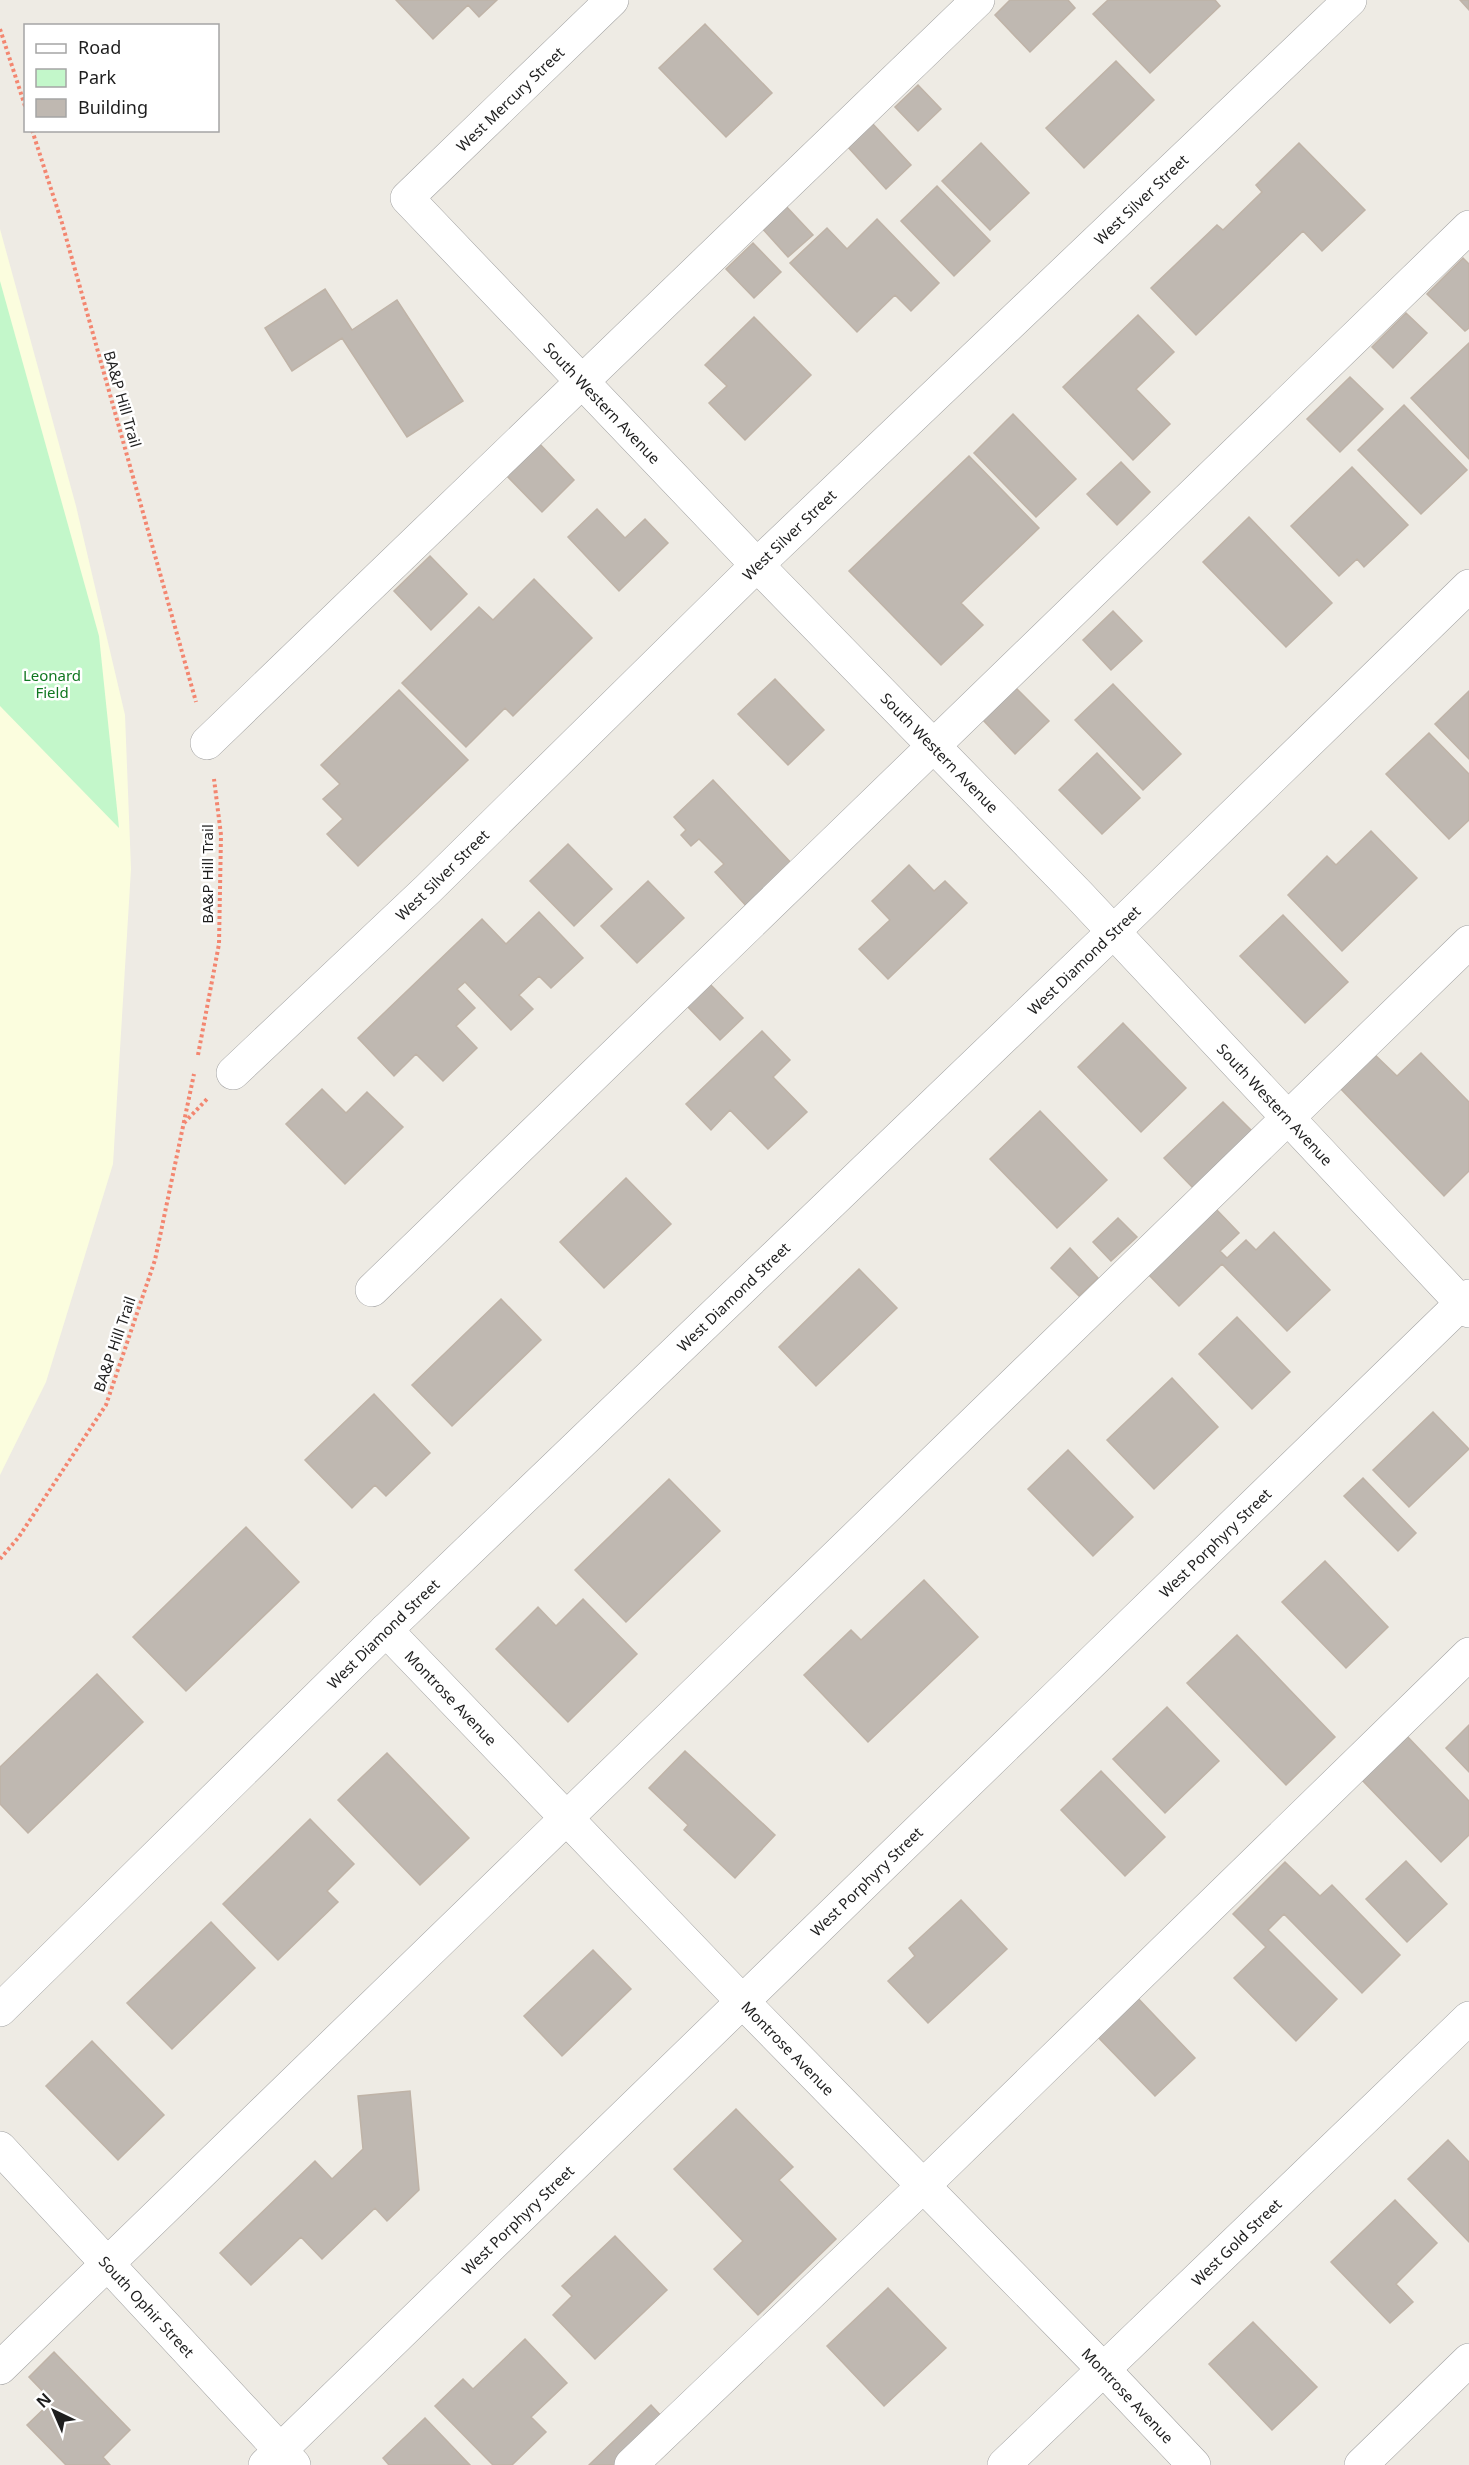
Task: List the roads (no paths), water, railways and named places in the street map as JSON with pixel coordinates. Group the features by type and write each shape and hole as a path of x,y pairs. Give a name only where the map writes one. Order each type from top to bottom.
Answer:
{"street":[{"name":"West Mercury Street","path":"407,198 612,0"},
{"path":"207,743 978,0"},
{"name":"West Silver Street","path":"233,1073 428,889 757,565 1350,0"},
{"name":"South Western Avenue","path":"407,198 757,565 1113,932 1466,1303"},
{"path":"372,1290 1469,226"},
{"name":"West Diamond Street","path":"0,2010 386,1630 1113,932 1469,586"},
{"path":"0,2368 1469,942"},
{"name":"West Porphyry Street","path":"280,2460 741,2000 1466,1303"},
{"name":"Montrose Avenue","path":"386,1630 741,2000 1104,2370 1194,2465"},
{"path":"631,2465 923,2186 1469,1654"},
{"name":"West Gold Street","path":"1004,2465 1469,2018"},
{"name":"South Ophir Street","path":"0,2148 107,2264 280,2460"},
{"path":"1361,2465 1469,2360"}],"park label":[{"name":"Leonard Field","path":"52,684"}]}
